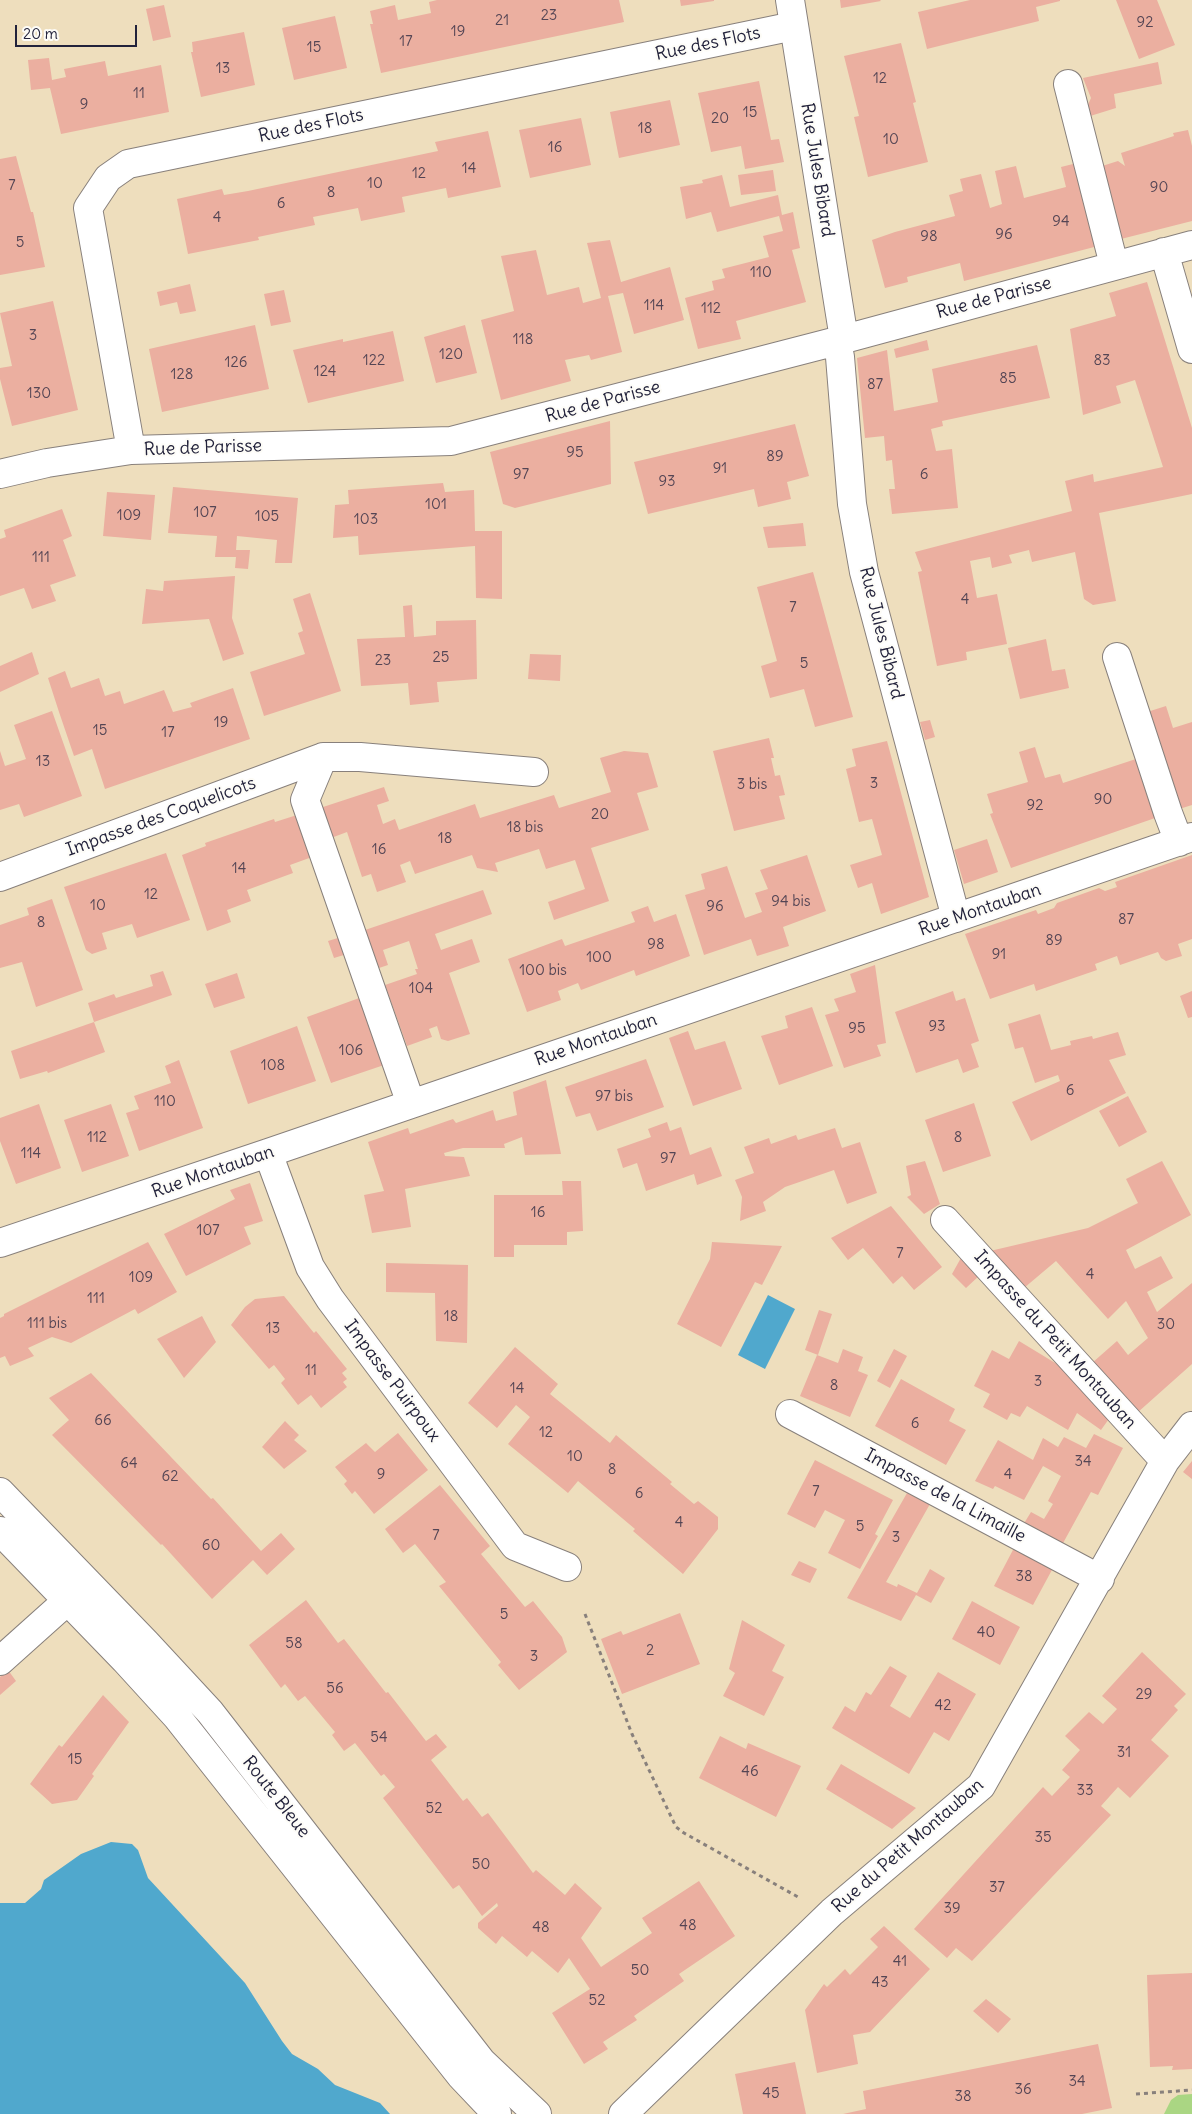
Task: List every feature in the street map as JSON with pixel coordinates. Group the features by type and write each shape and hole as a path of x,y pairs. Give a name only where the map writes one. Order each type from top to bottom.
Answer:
{"street":[{"name":"Rue Jules Bibard","path":"790,0 840,340 852,504 864,572 956,918"},
{"name":"Rue des Flots","path":"131,450 88,208 108,178 128,164 794,26"},
{"path":"1068,84 1114,265"},
{"name":"Rue de Parisse","path":"0,474 47,463 131,450 451,441 840,340 1192,245"},
{"path":"1164,252 1192,349"},
{"path":"1117,657 1168,812 1186,840"},
{"path":"411,1104 305,800 323,757 360,757 534,772"},
{"name":"Impasse des Coquelicots","path":"0,877 323,757"},
{"name":"Rue Montauban","path":"0,1243 1186,840"},
{"name":"Impasse Puirpoux","path":"268,1153 310,1267 330,1299 515,1546 567,1567"},
{"name":"Impasse du Petit Montauban","path":"946,1220 1165,1461"},
{"name":"Impasse de la Limaille","path":"790,1414 1100,1579"},
{"name":"Rue du Petit Montauban","path":"623,2114 832,1912 981,1786 1100,1579 1165,1461 1192,1426"},
{"name":"Route Bleue","path":"0,1492 210,1712 482,2062 537,2114"},
{"name":"Route Bleue","path":"0,1531 125,1660 177,1717 461,2076 496,2114"},
{"path":"0,1661 67,1601"}],"path":[{"path":"585,1614 632,1734 676,1827 802,1899"},
{"path":"1136,2094 1192,2090"}],"green space":[{"path":"1192,2094 1192,2114 1164,2114 1171,2100 1178,2095"}],"water":[{"path":"768,1295 795,1309 765,1369 738,1355"},
{"path":"111,1842 132,1844 138,1850 148,1878 245,1983 292,2054 318,2069 335,2085 380,2103 390,2114 0,2114 0,1903 25,1903 41,1889 44,1880 81,1854"}],"building":[{"path":"437,0 619,0 624,22 381,73 370,24 373,24 370,11 395,5 398,20 431,13 429,2"},
{"path":"680,0 714,0 714,1 681,6"},
{"path":"840,0 880,0 881,1 841,8"},
{"path":"970,0 1060,1 1036,7 1039,21 927,49 918,12"},
{"path":"1116,0 1157,0 1175,45 1139,59"},
{"path":"164,5 171,37 153,41 146,9"},
{"path":"335,16 347,68 294,80 282,28"},
{"path":"244,32 255,85 201,97 191,52 193,52 192,42"},
{"path":"901,43 916,102 913,103 928,162 868,177 854,117 859,116 844,56"},
{"path":"49,58 52,80 66,77 64,69 105,61 108,76 161,65 169,112 61,134 50,88 31,90 28,60"},
{"path":"1158,62 1162,84 1114,94 1116,108 1087,117 1085,111 1091,98 1083,78"},
{"path":"759,81 771,140 779,139 784,162 745,169 741,146 711,152 698,93"},
{"path":"670,100 680,145 619,158 610,112"},
{"path":"581,118 591,165 530,178 519,130"},
{"path":"1188,130 1192,146 1192,221 1117,240 1099,167 1118,161 1125,166 1121,153 1174,136 1173,133"},
{"path":"488,131 501,187 448,198 446,188 402,197 405,212 361,221 358,208 313,217 315,225 258,237 259,240 188,254 177,199 222,189 224,195 248,191 438,151 435,142"},
{"path":"16,156 31,212 33,212 45,267 0,275 0,159"},
{"path":"1077,163 1098,246 964,281 960,263 907,277 908,282 885,288 872,240 955,216 949,195 963,191 960,179 981,174 990,208 1002,204 995,171 1016,166 1024,198 1066,187 1061,167"},
{"path":"773,170 776,191 741,195 738,175"},
{"path":"722,175 730,207 778,195 782,215 793,212 800,248 792,250 806,302 736,321 741,339 698,349 685,298 714,290 712,281 725,278 722,269 769,257 763,236 783,231 779,216 717,232 711,212 686,219 680,187 703,183 702,180"},
{"path":"610,240 621,282 670,267 684,320 634,334 623,293 608,296 622,352 591,360 589,355 565,360 571,381 501,400 481,320 514,311 501,256 536,250 547,295 579,287 583,303 601,298 587,243"},
{"path":"1147,282 1192,428 1192,494 1099,513 1116,601 1093,605 1084,599 1075,552 1032,562 1029,550 1009,555 1012,563 992,568 990,557 970,561 977,598 997,594 1007,644 966,652 967,660 937,666 918,572 922,571 915,552 1072,511 1065,481 1093,474 1094,482 1163,467 1135,380 1116,386 1121,403 1083,415 1070,329 1116,316 1109,293"},
{"path":"190,284 196,311 180,314 177,302 160,306 157,292"},
{"path":"284,290 291,322 271,326 264,294"},
{"path":"53,301 78,410 12,426 0,379 0,368 12,366 0,313"},
{"path":"255,325 269,389 162,412 149,349"},
{"path":"465,325 477,373 436,383 424,337"},
{"path":"393,331 404,381 308,403 293,350"},
{"path":"927,340 929,350 896,358 894,349"},
{"path":"1037,345 1050,398 942,421 943,426 931,429 936,451 952,449 958,508 892,514 889,489 895,489 892,460 886,461 884,436 865,438 857,358 887,350 894,411 938,402 932,369"},
{"path":"610,421 611,484 515,508 503,504 490,452"},
{"path":"795,424 809,476 787,482 791,499 758,507 754,489 648,514 634,462"},
{"path":"443,483 445,492 474,490 475,531 502,531 502,599 476,598 475,546 359,555 358,536 333,538 335,505 349,504 348,490"},
{"path":"173,487 298,498 292,563 275,563 277,540 237,536 236,550 250,550 248,569 235,568 236,557 215,557 217,536 168,533"},
{"path":"107,492 155,495 151,540 103,536"},
{"path":"62,509 72,536 63,540 76,576 50,585 56,601 32,609 24,588 0,596 0,539 6,537 4,530"},
{"path":"803,523 806,546 768,548 763,527"},
{"path":"813,572 853,717 815,727 804,689 770,698 761,666 777,661 757,587"},
{"path":"235,576 232,618 244,654 223,661 209,619 142,624 146,589 163,591 164,581"},
{"path":"310,593 341,691 264,716 250,672 305,654 298,633 303,631 293,599"},
{"path":"412,605 414,637 436,635 436,621 476,620 477,679 437,682 439,702 410,705 408,683 361,686 357,639 405,637 403,606"},
{"path":"1046,639 1052,671 1065,669 1069,688 1020,699 1008,648"},
{"path":"32,652 39,674 0,692 0,666"},
{"path":"530,654 561,655 560,681 528,679"},
{"path":"65,671 71,688 99,678 105,696 120,691 124,704 164,690 173,712 192,707 190,703 233,688 250,739 105,789 92,749 74,756 59,712 48,678"},
{"path":"1166,706 1173,728 1192,722 1192,805 1176,810 1144,713"},
{"path":"52,711 82,796 24,817 19,804 0,810 0,751 5,766 26,759 14,725"},
{"path":"930,720 935,737 925,740 920,722"},
{"path":"769,738 774,758 771,758 775,776 780,775 785,795 779,796 785,819 734,831 713,751"},
{"path":"887,741 929,897 881,914 872,883 858,888 850,865 882,855 872,819 859,822 846,769 856,766 852,749"},
{"path":"1035,747 1045,778 1060,774 1063,783 1139,758 1158,817 1011,868 990,814 993,813 987,794 1028,782 1019,752"},
{"path":"624,751 648,753 658,787 637,793 649,830 591,848 609,901 554,920 548,902 585,889 575,860 546,869 539,849 495,863 498,872 477,868 472,855 415,874 410,861 400,865 406,882 377,892 371,874 362,877 347,832 331,838 320,808 384,787 389,801 377,805 383,824 395,819 399,830 475,804 480,818 554,795 559,808 611,792 600,758"},
{"path":"297,815 312,857 290,865 293,873 247,890 251,901 227,910 231,922 207,931 182,855 206,846 205,843 274,819 275,822"},
{"path":"987,839 998,872 964,884 954,850"},
{"path":"166,853 190,920 137,938 132,924 102,933 107,949 92,954 86,950 64,887"},
{"path":"807,855 826,911 783,927 789,946 757,956 751,939 704,955 685,895 705,889 701,874 727,866 745,918 762,912 755,893 768,889 760,870"},
{"path":"1192,855 1192,939 1178,944 1182,956 1166,961 1161,958 1158,952 1120,965 1117,956 1095,964 1097,970 1036,991 1034,984 990,999 965,934 1036,910 1038,914 1054,908 1057,903 1099,888 1105,891 1117,887 1115,882"},
{"path":"483,890 492,914 435,934 441,950 472,939 480,962 449,973 470,1034 448,1041 441,1039 437,1026 429,1029 432,1037 407,1046 385,985 417,974 415,969 418,969 409,941 383,950 388,965 379,968 365,930"},
{"path":"52,899 83,990 36,1007 22,962 0,968 0,925 29,915 27,908"},
{"path":"648,906 654,922 676,914 690,956 636,976 634,970 581,990 578,983 558,991 561,1000 527,1012 508,959 562,939 565,946 635,922 631,912"},
{"path":"341,937 347,954 334,958 328,941"},
{"path":"875,965 886,1043 877,1045 881,1056 844,1068 825,1015 839,1011 834,999 856,992 850,974"},
{"path":"163,971 172,995 94,1022 88,1003 114,994 116,998 153,986 150,975"},
{"path":"237,973 245,998 214,1008 205,984"},
{"path":"953,991 956,1001 965,998 979,1041 971,1044 979,1067 963,1073 958,1059 916,1073 895,1012"},
{"path":"1192,991 1192,1017 1188,1018 1180,996"},
{"path":"362,997 387,1064 331,1083 307,1017"},
{"path":"812,1007 833,1066 779,1085 761,1036 788,1028 785,1016"},
{"path":"1040,1014 1051,1050 1071,1045 1070,1041 1092,1036 1093,1039 1118,1032 1126,1055 1109,1060 1126,1093 1031,1141 1012,1102 1060,1081 1058,1075 1035,1083 1023,1047 1015,1049 1008,1024"},
{"path":"94,1022 105,1052 48,1073 47,1071 20,1079 11,1051"},
{"path":"297,1026 316,1081 248,1104 230,1051"},
{"path":"688,1031 695,1050 725,1041 742,1089 693,1106 669,1038"},
{"path":"646,1059 664,1107 597,1131 590,1113 576,1117 565,1087"},
{"path":"179,1060 203,1128 139,1151 126,1113 139,1109 134,1096 171,1083 165,1066"},
{"path":"546,1080 561,1154 525,1155 522,1137 504,1144 505,1148 463,1148 444,1153 445,1156 464,1157 470,1176 405,1189 411,1227 372,1233 364,1195 384,1191 368,1142 408,1128 410,1134 453,1119 456,1123 493,1110 496,1121 517,1115 513,1092"},
{"path":"1128,1096 1147,1132 1119,1147 1099,1111"},
{"path":"974,1103 991,1156 943,1172 925,1120"},
{"path":"39,1104 61,1168 16,1184 0,1141 0,1118"},
{"path":"111,1104 129,1156 82,1172 64,1120"},
{"path":"667,1122 670,1131 681,1127 690,1155 711,1147 722,1176 697,1185 694,1174 646,1191 637,1163 623,1168 617,1149 651,1137 648,1129"},
{"path":"835,1128 842,1148 860,1142 877,1193 847,1204 834,1170 785,1187 763,1202 766,1211 740,1221 742,1197 735,1180 754,1173 744,1147 769,1138 771,1144 796,1135 798,1140"},
{"path":"925,1161 940,1204 924,1214 907,1197 911,1195 906,1166"},
{"path":"1162,1161 1191,1215 1126,1250 1135,1269 1161,1256 1173,1278 1147,1292 1157,1312 1192,1283 1192,1364 1137,1413 1092,1363 1117,1341 1128,1355 1148,1338 1126,1301 1108,1319 1056,1261 1024,1288 990,1251 1088,1228 1138,1203 1126,1179"},
{"path":"562,1181 581,1181 583,1231 567,1232 567,1245 514,1245 514,1257 494,1257 494,1195 563,1195"},
{"path":"250,1183 263,1221 244,1227 251,1244 186,1276 164,1234 235,1199 230,1190"},
{"path":"891,1206 942,1267 914,1290 902,1276 893,1284 863,1248 848,1260 831,1238"},
{"path":"148,1242 177,1292 138,1314 135,1309 71,1343 52,1337 28,1348 34,1356 10,1366 5,1356 0,1358 0,1318 4,1314"},
{"path":"712,1242 782,1246 762,1285 755,1282 721,1347 677,1324 710,1259"},
{"path":"962,1256 980,1275 966,1288 952,1274"},
{"path":"386,1263 468,1265 467,1343 436,1341 435,1293 386,1292"},
{"path":"284,1296 347,1369 342,1373 347,1379 343,1382 347,1387 321,1408 311,1395 298,1405 281,1383 285,1379 274,1365 269,1369 231,1325 245,1307 255,1299"},
{"path":"819,1310 832,1314 818,1355 805,1350"},
{"path":"202,1316 216,1342 184,1378 157,1339"},
{"path":"1019,1341 1070,1372 1111,1416 1101,1430 1077,1413 1068,1430 1027,1406 1020,1417 1011,1413 1007,1420 983,1407 990,1394 974,1386 992,1350 1009,1359"},
{"path":"515,1347 558,1384 550,1394 610,1443 616,1435 672,1482 670,1484 694,1504 698,1501 718,1517 718,1529 683,1574 633,1531 635,1529 578,1481 568,1493 508,1444 530,1417 516,1405 497,1428 468,1403"},
{"path":"843,1349 863,1357 858,1371 868,1375 850,1417 800,1396 817,1355 838,1363"},
{"path":"894,1349 907,1356 890,1388 877,1381"},
{"path":"91,1373 211,1499 213,1498 261,1551 281,1533 295,1549 267,1575 253,1560 212,1599 162,1544 52,1435 69,1420 49,1398"},
{"path":"901,1379 955,1409 949,1421 966,1430 946,1465 875,1426"},
{"path":"285,1421 299,1435 294,1440 307,1451 284,1469 262,1447"},
{"path":"398,1433 428,1470 374,1514 355,1491 352,1494 344,1484 347,1481 335,1467 366,1443 375,1452"},
{"path":"1094,1434 1123,1448 1098,1495 1091,1492 1062,1545 1023,1525 1031,1512 1044,1519 1053,1504 1048,1501 1061,1476 1043,1466 1024,1500 995,1486 993,1489 975,1481 998,1440 1033,1460 1043,1438 1058,1447 1064,1437 1086,1448"},
{"path":"815,1460 893,1500 875,1534 878,1536 860,1569 828,1553 845,1520 825,1510 815,1528 787,1514"},
{"path":"1192,1461 1192,1479 1183,1472"},
{"path":"440,1485 490,1546 481,1554 525,1607 533,1601 562,1637 567,1652 519,1690 498,1665 501,1662 439,1586 446,1582 415,1544 403,1553 385,1529"},
{"path":"907,1493 930,1504 886,1582 897,1587 898,1584 917,1593 930,1569 945,1578 931,1603 916,1595 901,1621 847,1598"},
{"path":"1014,1548 1053,1568 1033,1605 994,1586"},
{"path":"799,1561 817,1569 810,1583 791,1575"},
{"path":"306,1600 338,1643 344,1639 426,1741 436,1734 447,1747 431,1760 463,1801 467,1798 482,1817 488,1813 533,1873 536,1870 565,1895 575,1883 602,1908 581,1938 601,1967 652,1933 642,1918 699,1881 735,1936 679,1974 684,1981 634,2016 637,2020 603,2042 608,2049 584,2064 552,2013 590,1989 569,1958 558,1973 532,1951 527,1957 502,1936 496,1944 478,1928 478,1923 498,1906 497,1903 482,1916 459,1885 453,1889 383,1798 395,1787 384,1774 381,1776 355,1743 344,1751 332,1735 335,1732 305,1696 298,1701 285,1684 281,1688 249,1645"},
{"path":"972,1601 1020,1627 1000,1665 952,1639"},
{"path":"680,1613 700,1664 622,1694 601,1639 621,1631 623,1635"},
{"path":"742,1620 785,1645 772,1671 784,1677 764,1716 723,1696 735,1673 729,1669"},
{"path":"1142,1652 1186,1694 1174,1706 1178,1710 1151,1740 1169,1756 1130,1798 1118,1787 1101,1806 1111,1815 972,1961 956,1948 947,1958 914,1929 1043,1787 1052,1796 1070,1777 1062,1770 1080,1750 1065,1736 1089,1712 1103,1724 1117,1709 1102,1696"},
{"path":"890,1666 907,1676 890,1706 910,1718 938,1672 976,1694 949,1741 934,1732 909,1774 832,1728 845,1706 855,1712 866,1692 871,1695"},
{"path":"8,1670 16,1681 0,1695 0,1677"},
{"path":"103,1695 129,1722 92,1774 94,1776 77,1800 52,1804 30,1784 59,1745 62,1747"},
{"path":"720,1736 746,1749 748,1743 801,1766 776,1817 699,1778"},
{"path":"841,1764 916,1808 892,1829 826,1789"},
{"path":"884,1926 930,1969 870,2032 853,2035 858,2064 817,2073 805,2010 824,1984 827,1987 845,1969 850,1975 878,1947 870,1939"},
{"path":"1192,1973 1192,2069 1172,2070 1173,2066 1150,2067 1147,1975"},
{"path":"986,1999 1011,2019 998,2033 973,2011"},
{"path":"1098,2044 1112,2108 1082,2114 843,2114 866,2109 863,2091"},
{"path":"795,2062 806,2114 743,2114 735,2074"}]}
